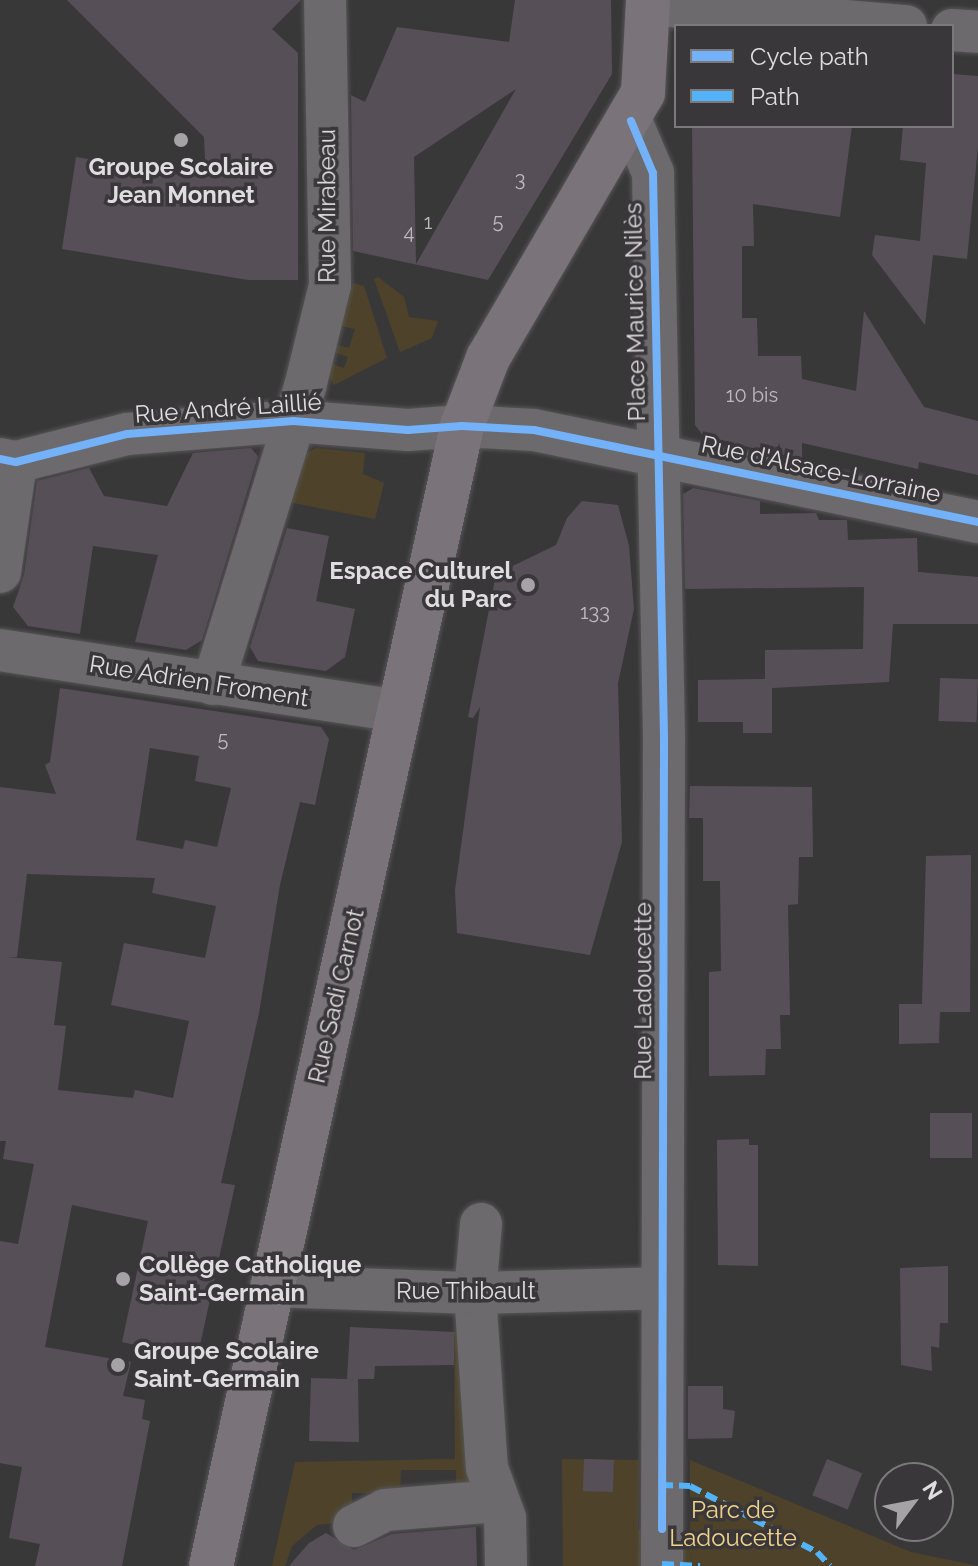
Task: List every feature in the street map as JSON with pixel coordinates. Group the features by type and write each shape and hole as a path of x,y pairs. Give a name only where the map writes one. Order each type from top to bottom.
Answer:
{"main road":[{"path":"631,121 647,71 648,2"},
{"name":"Place Maurice Nilès","path":"462,426 488,358 631,121"},
{"name":"Rue Sadi Carnot","path":"211,1566 462,426"}],"street":[{"name":"Rue Mirabeau","path":"213,684 293,421 330,285 325,0"},
{"path":"648,2 884,24"},
{"path":"954,30 978,32"},
{"name":"Place Maurice Nilès","path":"462,426 576,425 656,454 653,173 631,121"},
{"name":"Rue André Laillié","path":"8,460 127,434 293,421 333,420 408,430 462,426"},
{"name":"Rue d'Alsace-Lorraine","path":"656,454 978,522"},
{"name":"Rue Ladoucette","path":"656,454 664,738 660,1288 662,1547"},
{"path":"0,572 8,460"},
{"name":"Rue Adrien Froment","path":"0,650 399,711"},
{"path":"481,1224 475,1293 487,1468 505,1518 506,1566"},
{"name":"Rue Thibault","path":"271,1286 475,1293 660,1288"},
{"path":"354,1526 385,1510 497,1501"}],"green space":[{"path":"378,277 404,297 409,317 438,321 432,338 400,352 374,279"},
{"path":"353,283 364,286 387,358 334,385 327,373 330,363 344,368 348,357 333,352 336,345 349,348 355,329 341,326"},
{"path":"316,448 365,453 363,474 384,483 375,519 288,502 302,456"},
{"path":"466,1331 475,1477 462,1493 456,1493 456,1470 401,1470 400,1493 352,1493 352,1521 317,1525 292,1546 285,1566 272,1566 295,1462 455,1459 454,1332"},
{"name":"Parc de Ladoucette","path":"562,1459 639,1460 638,1530 690,1531 690,1460 874,1537 874,1542 887,1542 911,1552 978,1566 563,1566"}],"building":[{"path":"67,0 301,0 272,29 298,53 298,280 248,280 62,249 76,157 206,178 204,137"},
{"path":"515,0 611,0 612,74 488,280 353,251 351,95 365,102 397,27 509,42","holes":["516,89 416,264 414,157"]},
{"path":"954,74 978,76 978,146 967,259 933,255 925,325 872,255 875,235 920,241 926,163 900,160 903,128 954,128"},
{"path":"692,128 852,128 840,217 753,204 754,246 742,246 742,318 757,318 758,356 801,356 802,379 856,391 864,311 924,407 978,421 978,475 919,462 918,469 802,443 802,459 704,437 695,425"},
{"path":"251,448 258,456 202,640 186,650 135,642 158,555 93,546 80,634 28,626 13,607 24,575 37,481 89,468 104,496 167,506 193,453"},
{"path":"693,488 760,501 760,514 816,513 819,520 847,520 848,540 917,538 918,572 978,577 978,624 893,624 889,682 772,688 772,733 743,733 743,722 698,722 698,680 765,679 765,650 863,649 864,587 685,589 683,494"},
{"name":"Espace Culturel du Parc","path":"582,501 618,505 629,546 634,609 618,683 622,842 590,955 457,933 455,890 480,707 473,718 468,717 496,574 556,545 567,518"},
{"path":"287,528 329,536 316,601 355,609 345,657 326,671 258,661 250,647"},
{"path":"940,678 978,679 976,722 938,721"},
{"path":"60,688 321,727 329,739 315,805 300,802 280,885 259,1013 221,1183 235,1185 197,1359 122,1342 148,1221 72,1205 45,1347 131,1362 123,1396 145,1400 142,1419 150,1421 122,1566 35,1566 40,1544 9,1538 22,1467 0,1463 0,1241 18,1244 34,1164 3,1159 6,1141 0,1141 0,787 56,794 45,765 50,762","holes":["150,748 199,756 195,781 231,788 217,847 185,840 183,849 136,840","27,874 155,878 152,893 216,906 205,958 124,943 111,1005 189,1021 173,1098 135,1090 133,1098 58,1090 66,1026 54,1025 62,962 7,957 17,957"]},
{"path":"690,786 812,787 813,857 799,857 798,904 788,905 790,1015 780,1015 781,1049 766,1049 765,1075 709,1076 709,972 721,971 720,881 703,881 703,818 689,818"},
{"path":"971,855 970,1012 940,1012 939,1043 899,1044 899,1004 922,1004 926,856"},
{"path":"930,1113 972,1113 972,1158 930,1158"},
{"path":"749,1139 749,1145 758,1145 758,1266 718,1265 717,1140"},
{"path":"948,1266 948,1323 940,1323 939,1348 931,1346 932,1371 901,1365 900,1268"},
{"path":"350,1327 454,1332 454,1365 375,1366 374,1379 358,1379 359,1442 309,1441 311,1378 347,1379"},
{"path":"688,1386 723,1386 723,1409 735,1411 732,1438 688,1439"},
{"path":"584,1459 614,1460 613,1492 583,1491"},
{"path":"827,1459 862,1473 848,1509 812,1495"},
{"path":"476,1527 477,1566 289,1566 309,1543 326,1533 354,1550 392,1534"}],"marked path":[{"path":"661,1485 690,1486 817,1552 830,1566"},
{"path":"662,1564 700,1566"}],"cycle path":[{"path":"631,121 653,173 664,738 662,1529"},
{"path":"0,459 16,462 127,434 293,421 408,430 462,426 534,430 978,522"}],"place":[{"name":"Groupe Scolaire Jean Monnet","path":"181,140"},
{"name":"Espace Culturel du Parc","path":"528,585"},
{"name":"Collège Catholique Saint-Germain","path":"123,1279"},
{"name":"Groupe Scolaire Saint-Germain","path":"118,1365"}]}
